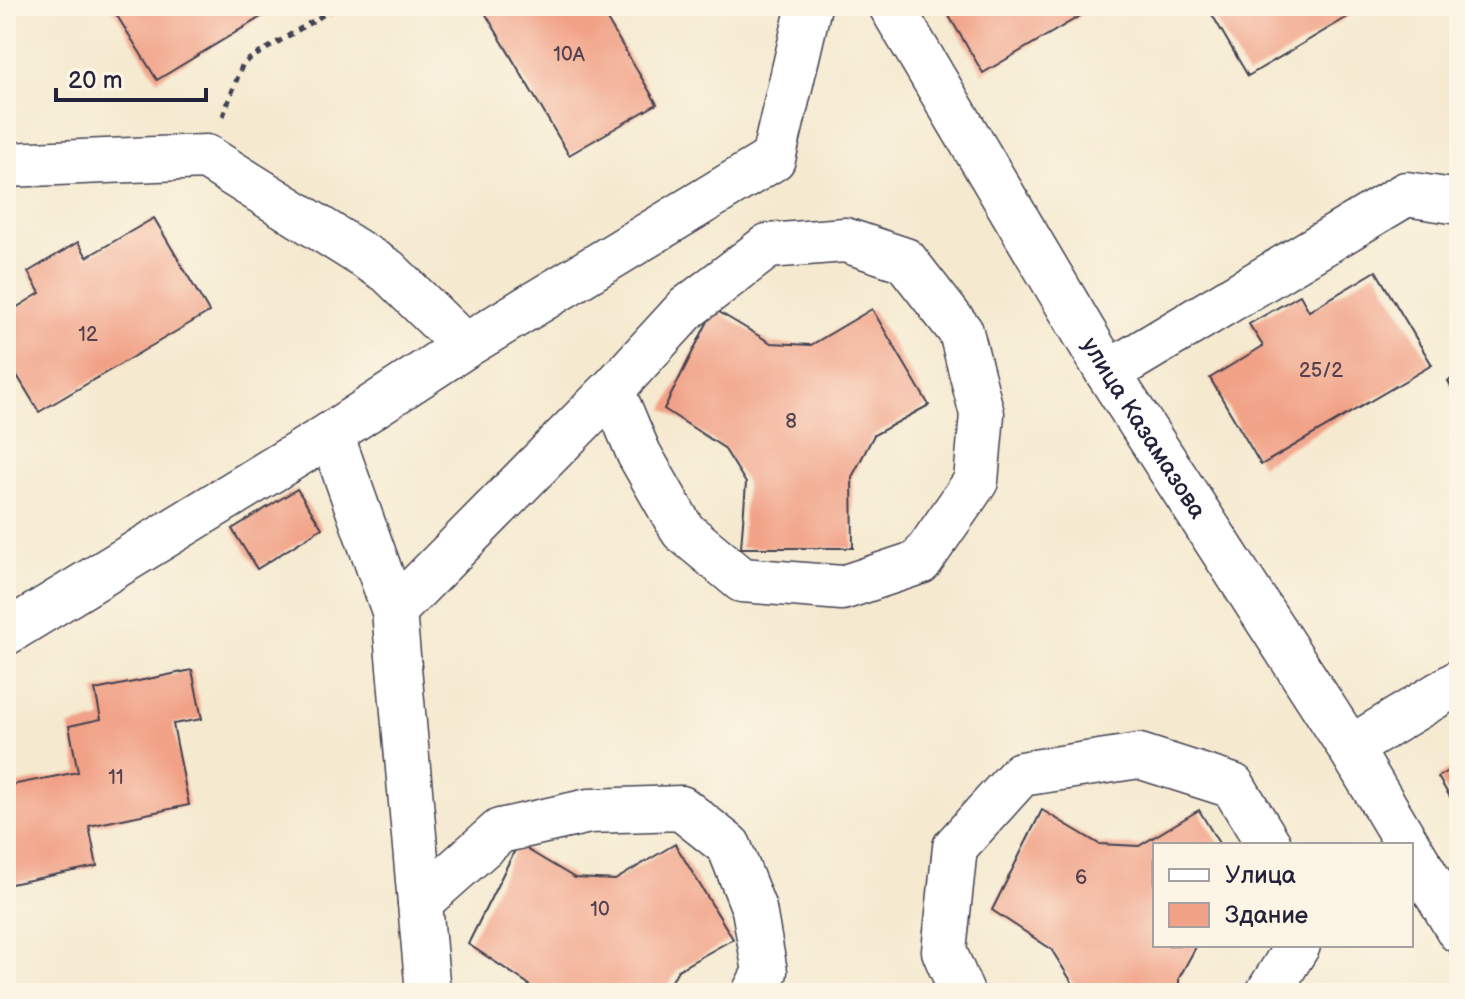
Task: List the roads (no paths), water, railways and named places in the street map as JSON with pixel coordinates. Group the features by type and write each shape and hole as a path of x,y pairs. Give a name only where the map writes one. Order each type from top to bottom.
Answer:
{"street":[{"path":"6,633 331,434 465,346 773,159 809,6"},
{"name":"улица Казамазова","path":"891,6 1108,373 1350,748 1407,843"},
{"path":"6,165 206,157 388,271 465,346"},
{"path":"1108,373 1406,194 1459,202"},
{"path":"394,611 612,390 687,308 768,246 845,240 905,260 961,332 982,414 976,481 920,562 842,588 742,580 683,531 639,454 612,390"},
{"path":"331,434 394,611 428,993"},
{"path":"1350,748 1459,682"},
{"path":"962,993 944,951 955,847 1021,774 1139,756 1233,786 1268,843"},
{"path":"420,902 500,831 589,811 681,808 729,846 749,897 765,972 754,993"},
{"path":"1413,853 1459,931"},
{"path":"1268,993 1297,947"}]}
